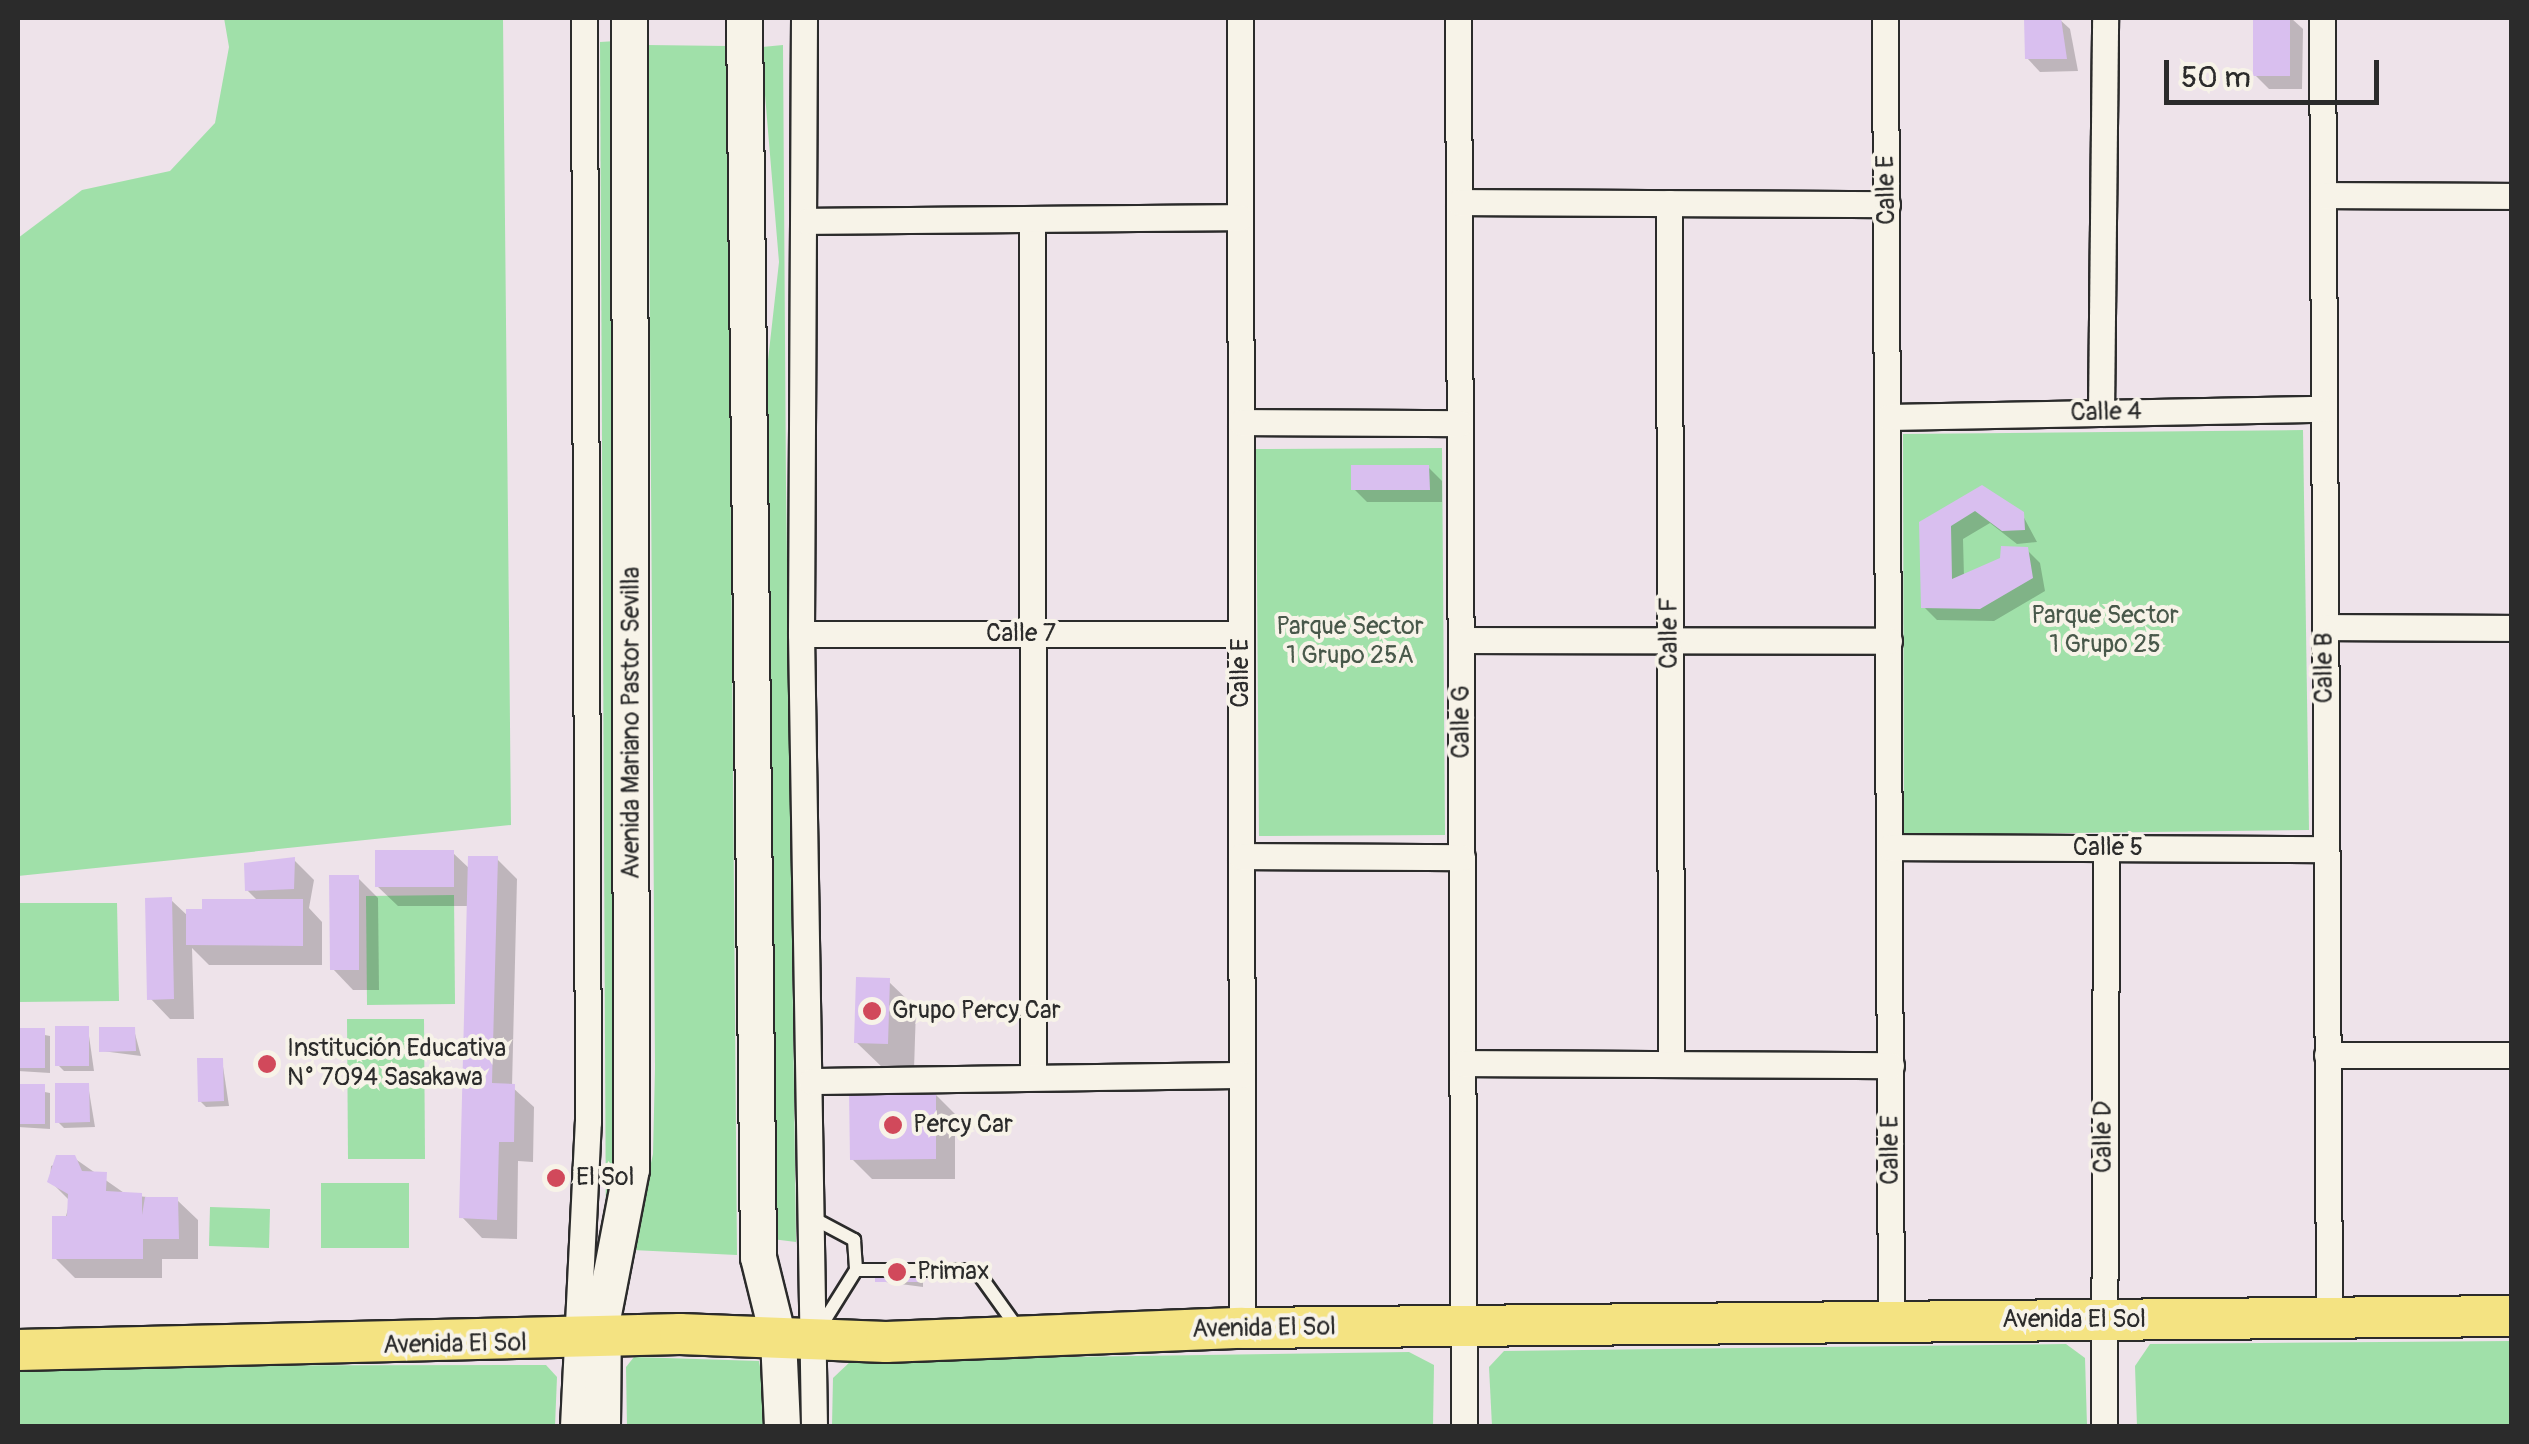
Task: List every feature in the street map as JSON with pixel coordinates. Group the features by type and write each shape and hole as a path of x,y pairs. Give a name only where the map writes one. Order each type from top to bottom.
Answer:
{"main road":[{"name":"Avenida Mariano Pastor Sevilla","path":"602,1426 587,1341 631,1169 629,18"},
{"path":"744,18 758,1257 794,1340 782,1426"},
{"name":"Avenida El Sol","path":"18,1350 1023,1336 1242,1328 2512,1316"}],"street":[{"name":"Avenida Mariano Pastor Sevilla","path":"573,1426 587,1341 584,18"},
{"path":"804,18 807,222 801,634 811,1216 794,1340 814,1426"},
{"name":"Calle E","path":"1240,18 1242,1328"},
{"name":"Calle G","path":"1458,18 1464,1426"},
{"name":"Calle E","path":"1885,18 1891,1322"},
{"path":"2101,413 2105,18"},
{"name":"Calle B","path":"2322,18 2329,1318"},
{"path":"2323,195 2512,196"},
{"path":"1459,202 1887,204"},
{"name":"Calle F","path":"1669,203 1671,1064"},
{"path":"807,222 1240,217"},
{"path":"1032,219 1033,1077"},
{"name":"Calle 4","path":"1888,417 2324,408"},
{"path":"1241,422 1460,423"},
{"path":"2325,627 2512,628"},
{"name":"Calle 7","path":"801,634 1241,634"},
{"path":"1461,640 1889,642"},
{"name":"Calle 5","path":"1890,847 2326,848"},
{"name":"Calle D","path":"2104,1426 2106,848"},
{"path":"1242,856 1462,857"},
{"path":"2328,1054 2512,1055"},
{"path":"1464,1063 1891,1065"},
{"path":"811,1081 1242,1075"}],"lane":[{"path":"794,1340 856,1270 854,1240 811,1216"},
{"path":"856,1270 976,1270 1023,1336"}],"green space":[{"path":"224,18 503,18 511,825 18,876 18,238 82,190 170,171 215,123 229,47"},
{"path":"616,41 620,1181 606,1238 600,42"},
{"path":"648,45 727,46 737,1255 632,1250 653,1154 655,1068"},
{"path":"783,45 796,1242 772,1239 764,396 779,262 761,47"},
{"name":"Parque Sector 1 Grupo 25","path":"2303,430 2309,830 1904,835 1903,434"},
{"name":"Parque Sector 1 Grupo 25A","path":"1442,448 1445,835 1259,836 1256,449"},
{"path":"454,895 455,1004 367,1005 366,896"},
{"path":"18,903 117,903 119,1001 18,1002"},
{"path":"347,1019 424,1019 425,1159 348,1159"},
{"path":"321,1183 409,1183 409,1248 321,1248"},
{"path":"210,1207 270,1209 269,1248 209,1246"},
{"path":"2511,1341 2511,1426 2137,1426 2135,1366 2150,1344"},
{"path":"2066,1344 2085,1358 2087,1426 1492,1426 1489,1367 1504,1351"},
{"path":"1409,1352 1434,1365 1433,1426 832,1426 833,1378 852,1360"},
{"path":"634,1357 759,1361 770,1426 627,1426 626,1367"},
{"path":"546,1365 557,1377 555,1426 18,1426 18,1366"}],"building":[{"path":"2024,18 2061,18 2067,59 2025,59"},
{"path":"2253,18 2290,18 2290,76 2253,76"},
{"path":"1351,465 1429,465 1430,490 1351,490"},
{"path":"1982,485 2024,512 2025,530 2002,531 1975,511 1951,526 1952,579 2000,558 2001,546 2028,547 2033,578 1980,609 1921,608 1919,522"},
{"path":"375,850 454,850 454,887 375,887"},
{"path":"468,856 498,856 492,1083 515,1084 514,1142 499,1142 497,1220 459,1218"},
{"path":"295,857 294,889 245,891 244,863"},
{"path":"329,875 359,875 359,970 330,970"},
{"path":"172,897 174,999 147,1000 145,898"},
{"path":"202,899 303,899 303,946 186,945 186,909 202,909"},
{"name":"Grupo Percy Car","path":"856,977 890,978 888,1044 854,1043"},
{"path":"55,1026 89,1026 89,1066 55,1066"},
{"path":"99,1027 135,1027 136,1051 99,1052"},
{"path":"18,1028 45,1028 45,1068 18,1068"},
{"path":"197,1058 223,1058 224,1101 198,1102"},
{"path":"55,1083 89,1083 90,1122 55,1123"},
{"path":"18,1084 45,1084 45,1124 18,1124"},
{"name":"Percy Car","path":"849,1091 936,1091 936,1159 850,1160"},
{"path":"56,1155 75,1155 82,1171 107,1172 106,1191 142,1193 142,1215 145,1197 178,1197 179,1239 143,1239 143,1259 52,1259 52,1216 67,1216 68,1194 47,1182"},
{"name":"Primax","path":"875,1262 918,1262 918,1282 875,1282"}],"place":[{"name":"Grupo Percy Car","path":"872,1011"},
{"name":"Institución Educativa N° 7094 Sasakawa","path":"267,1064"},
{"name":"Percy Car","path":"893,1125"},
{"name":"El Sol","path":"556,1178"},
{"name":"Primax","path":"897,1272"}]}
